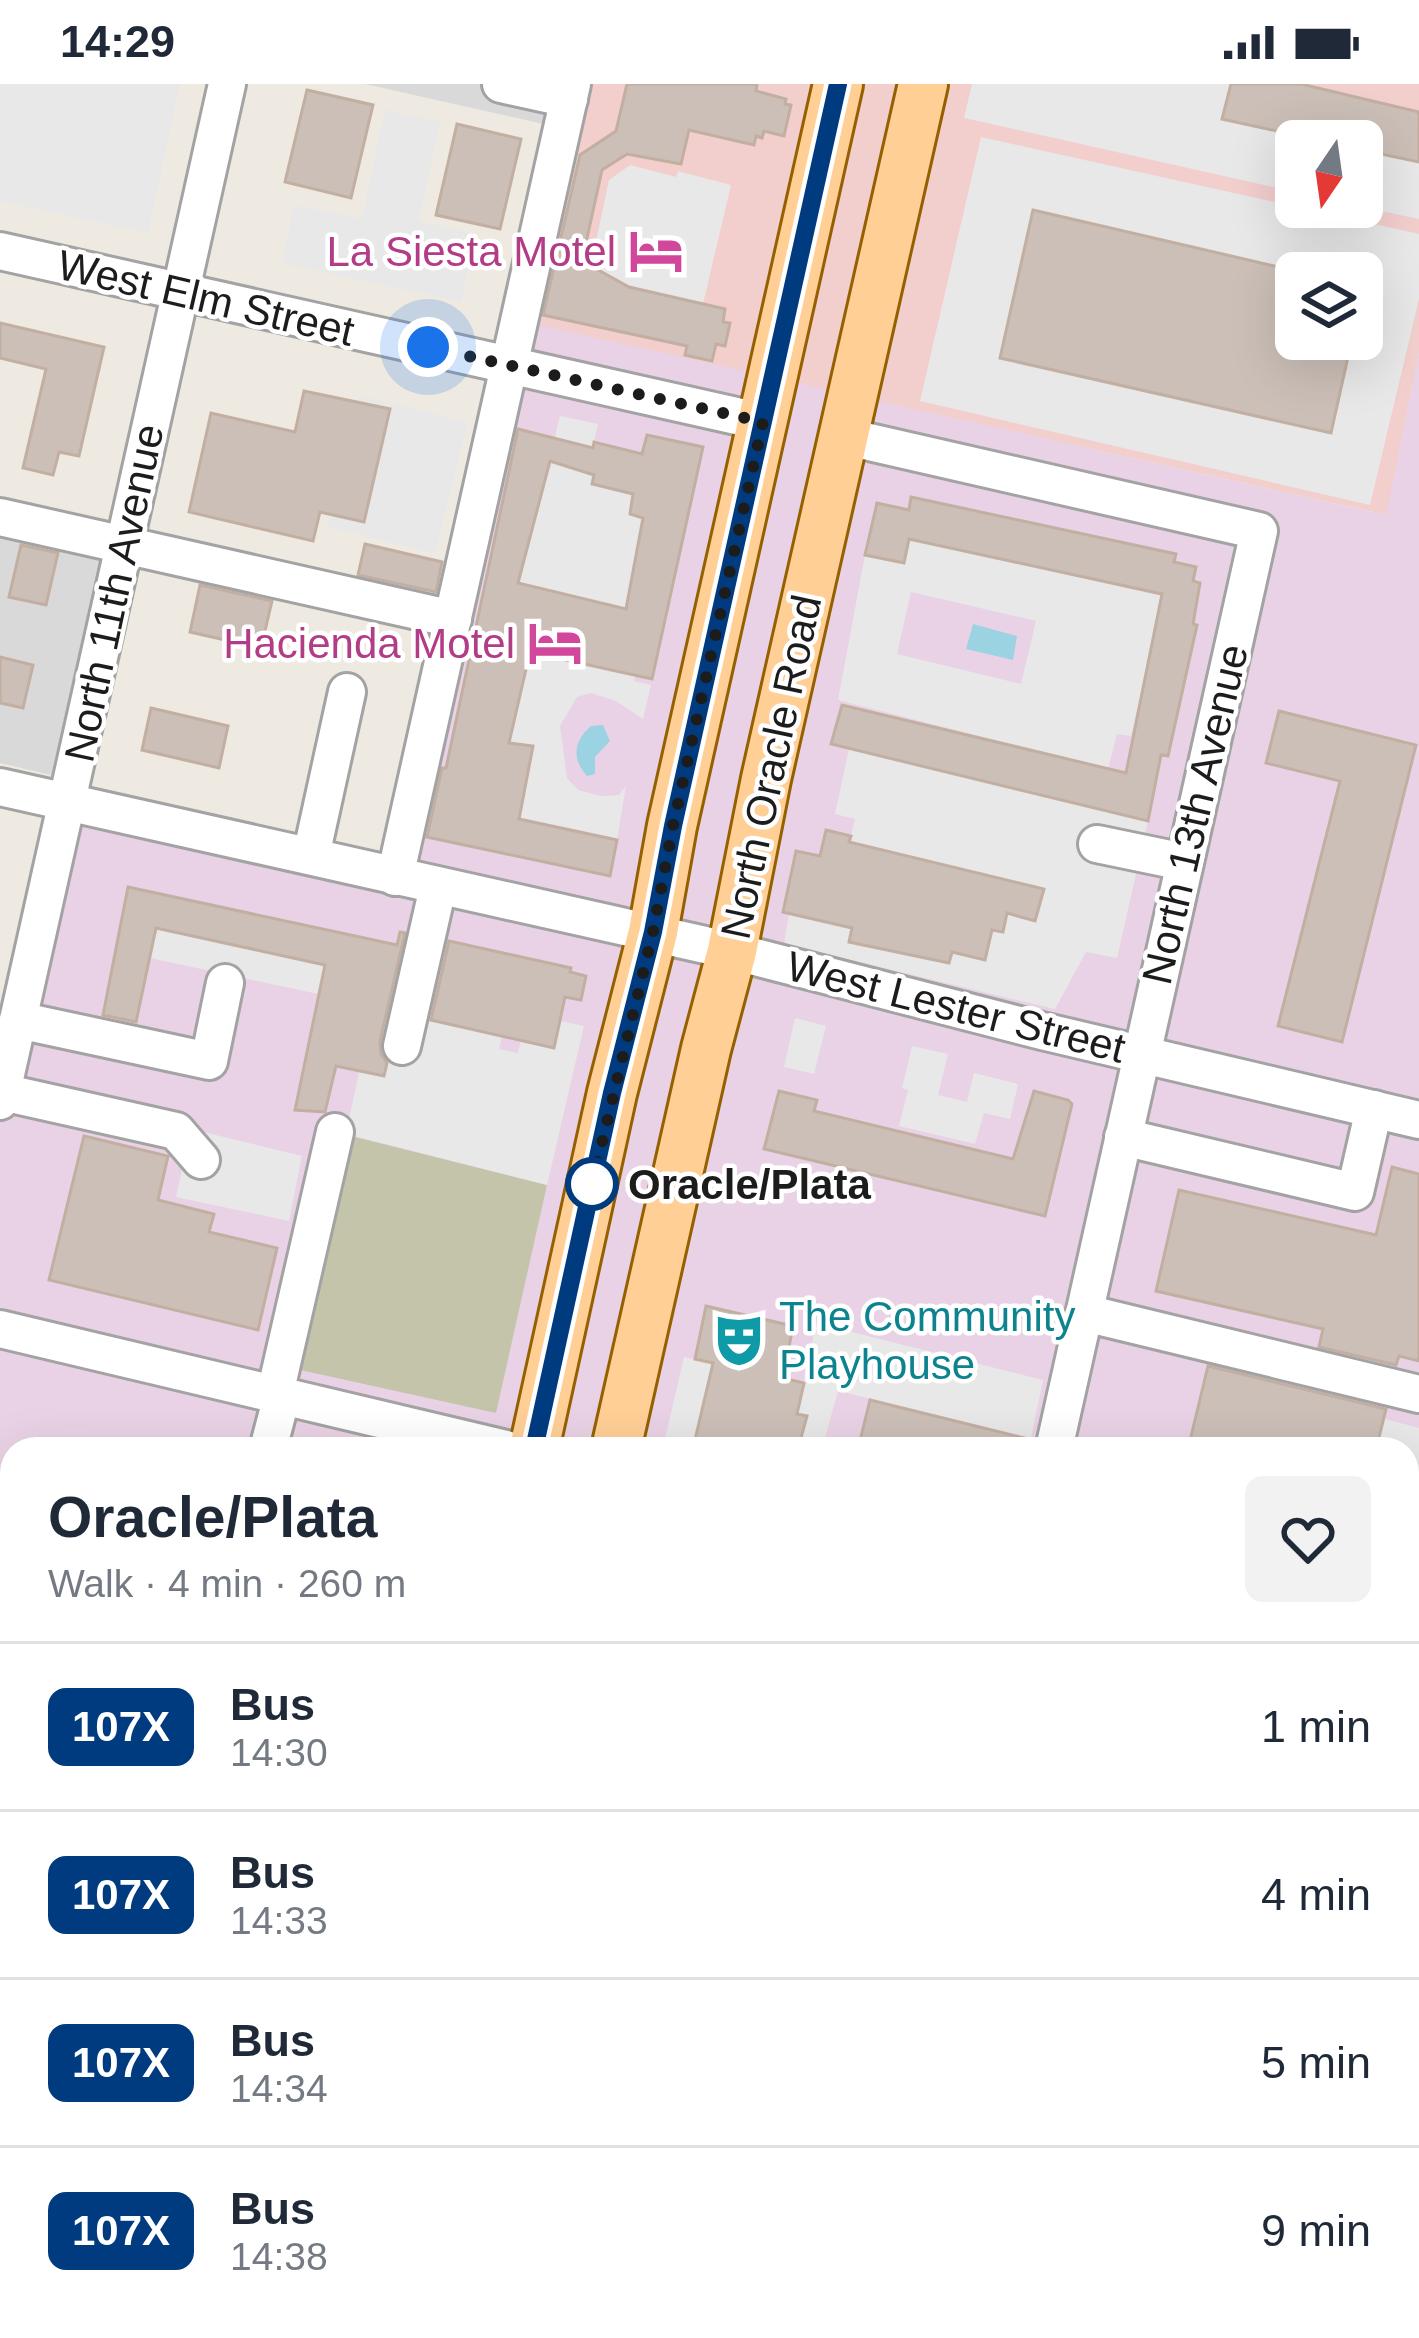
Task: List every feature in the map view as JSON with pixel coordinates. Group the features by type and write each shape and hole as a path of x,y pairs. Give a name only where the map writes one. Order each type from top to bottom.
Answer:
{"main road":[{"name":"North Oracle Road","path":"537,1437 608,1111 653,932 838,84"},
{"name":"North Oracle Road","path":"619,1437 732,951 766,779 923,84"}],"street":[{"name":"North 11th Avenue","path":"3,1076 227,84"},
{"path":"395,877 571,91 501,84"},
{"name":"West Elm Street","path":"0,251 763,422"},
{"name":"North 13th Avenue","path":"843,436 1258,531 1057,1437"},
{"path":"0,517 452,619"},
{"path":"311,856 347,692"},
{"name":"West Lester Street","path":"0,787 653,932 1419,1120"},
{"path":"1096,844 1184,862"},
{"path":"402,1046 438,887"},
{"path":"18,1020 209,1061 225,983"},
{"path":"3,1076 176,1131 201,1160"},
{"path":"1123,1137 1355,1192 1374,1109"},
{"path":"272,1393 335,1132"},
{"path":"269,1437 306,1184"},
{"path":"1084,1313 1419,1394"},
{"path":"0,1329 456,1437"}],"shaded area":[{"path":"0,84 180,84 148,233 0,201"},
{"path":"365,84 581,84 570,130"},
{"path":"581,84 1419,84 1419,351 1387,515 526,323"},
{"path":"972,84 1231,84 1223,119 1275,131 1275,187 964,118"},
{"path":"385,110 440,122 419,221 476,234 461,302 282,263 294,205 362,219"},
{"path":"981,137 1275,202 1275,228 1383,226 1419,234 1419,299 1370,505 920,401","holes":["1033,210 1275,266 1275,252 1383,252 1383,360 1347,360 1330,432 1000,357"]},
{"path":"1383,154 1419,162 1419,219 1383,211"},
{"path":"630,165 731,185 703,304 588,278 609,180"},
{"path":"521,321 1386,515 1419,351 1419,1437 0,1437 0,1101 68,800 395,877"},
{"path":"360,395 468,422 435,554 328,527"},
{"path":"560,416 598,424 587,472 594,475 593,484 633,494 630,514 643,518 633,572 675,581 666,618 511,581 522,569"},
{"path":"0,533 102,556 51,775 0,763"},
{"path":"909,539 1162,596 1131,736 1117,734 1108,769 838,700 865,555 904,563","holes":["911,592 1036,621 1021,684 897,654"]},
{"path":"523,650 635,675 634,681 651,685 643,719 616,701 591,693 577,697 560,726 567,778 578,790 619,795 626,786 617,840 490,813 523,798 533,747 504,742 527,665"},
{"path":"849,749 1148,821 1117,958 1086,952 1055,1009 784,944 789,913 852,928 850,942 894,952 896,945 948,962 952,952 985,960 992,930 1003,932 1007,913 1035,920 1043,889 849,842 855,819 835,814"},
{"path":"156,928 325,965 318,994 150,958"},
{"path":"398,1013 502,1036 499,1049 518,1053 521,1040 554,1047 560,1021 584,1026 547,1185 346,1134 359,1072 385,1076"},
{"path":"795,1018 826,1026 814,1074 784,1067"},
{"path":"912,1046 948,1054 938,1095 967,1102 974,1073 1018,1084 1010,1119 984,1113 975,1144 899,1126"},
{"path":"191,1129 302,1156 289,1221 176,1197"},
{"path":"335,1132 547,1185 496,1413 282,1366"},
{"path":"816,1323 1043,1380 1031,1437 838,1391 825,1437 801,1437 806,1417 797,1414"},
{"path":"684,1357 712,1363 696,1437 665,1437"},
{"path":"1385,1419 1419,1428 1419,1437 1381,1437"}],"water":[{"path":"973,624 1017,636 1013,660 966,649"},
{"path":"603,725 610,741 595,757 595,774 587,776 578,763 578,744 591,726"}],"building":[{"path":"627,84 757,84 756,91 786,99 785,104 791,105 784,136 764,131 762,138 756,136 754,145 689,130 681,164 627,154 602,170 582,261 629,287 725,309 723,322 730,323 725,346 716,344 712,361 685,355 687,346 543,315 580,155 616,131"},
{"path":"1231,84 1301,84 1419,112 1419,162 1383,154 1383,120 1275,120 1275,131 1222,119"},
{"path":"307,90 373,105 351,198 285,182"},
{"path":"457,124 521,139 500,229 436,215"},
{"path":"1033,210 1275,266 1275,360 1347,360 1331,433 1000,358"},
{"path":"0,323 104,347 79,456 59,452 53,475 23,468 46,369 0,358"},
{"path":"304,391 390,409 364,522 320,512 313,541 189,512 211,413 295,432"},
{"path":"518,429 593,448 594,442 642,454 647,435 703,447 652,679 530,652 509,743 533,746 519,819 617,840 610,876 427,837 442,768 446,768","holes":["550,461 594,475 592,484 633,494 630,514 643,518 626,609 518,583"]},
{"path":"911,497 1176,554 1174,562 1196,567 1193,581 1200,583 1193,624 1197,625 1168,756 1161,755 1148,821 831,744 842,705 1126,773 1162,594 909,539 904,563 865,555 877,503 909,510"},
{"path":"365,544 442,562 436,592 358,575"},
{"path":"21,545 58,553 46,605 9,597"},
{"path":"200,585 272,601 261,648 190,632"},
{"path":"0,657 33,665 23,708 0,703"},
{"path":"151,708 228,726 219,768 142,750"},
{"path":"1279,711 1416,745 1342,1042 1278,1026 1340,781 1266,763"},
{"path":"826,830 851,836 849,842 1044,889 1035,921 1007,913 1003,932 992,930 985,960 952,952 949,963 849,942 852,928 783,912 796,851 820,856"},
{"path":"128,887 397,945 400,932 405,933 380,1041 387,1063 384,1076 336,1066 325,1112 295,1110 325,965 156,928 136,1022 103,1015"},
{"path":"449,941 571,968 570,972 586,976 581,1000 565,997 554,1048 431,1020"},
{"path":"779,1091 817,1100 814,1111 1013,1159 1034,1091 1068,1100 1072,1104 1045,1216 764,1149"},
{"path":"84,1136 168,1156 158,1200 214,1214 209,1232 277,1248 258,1330 49,1280"},
{"path":"1392,1167 1419,1174 1419,1361 1399,1356 1396,1365 1319,1347 1323,1329 1156,1291 1179,1190 1376,1235"},
{"path":"706,1306 793,1326 783,1378 804,1383 797,1414 807,1416 801,1437 696,1437 713,1363 695,1359"},
{"path":"1208,1366 1386,1409 1379,1437 1191,1437"},
{"path":"870,1400 1020,1437 861,1437"}],"bus line":[{"name":"107X","path":"537,1437 612,1093 653,932 838,84"}],"place":[{"name":"La Siesta Motel","path":"656,251"},
{"name":"Hacienda Motel","path":"555,643"},
{"name":"Oracle/Plata","path":"592,1184"},
{"name":"The Community Playhouse","path":"739,1340"}],"route":[{"path":"428,347 763,422 653,932 592,1184"}]}
